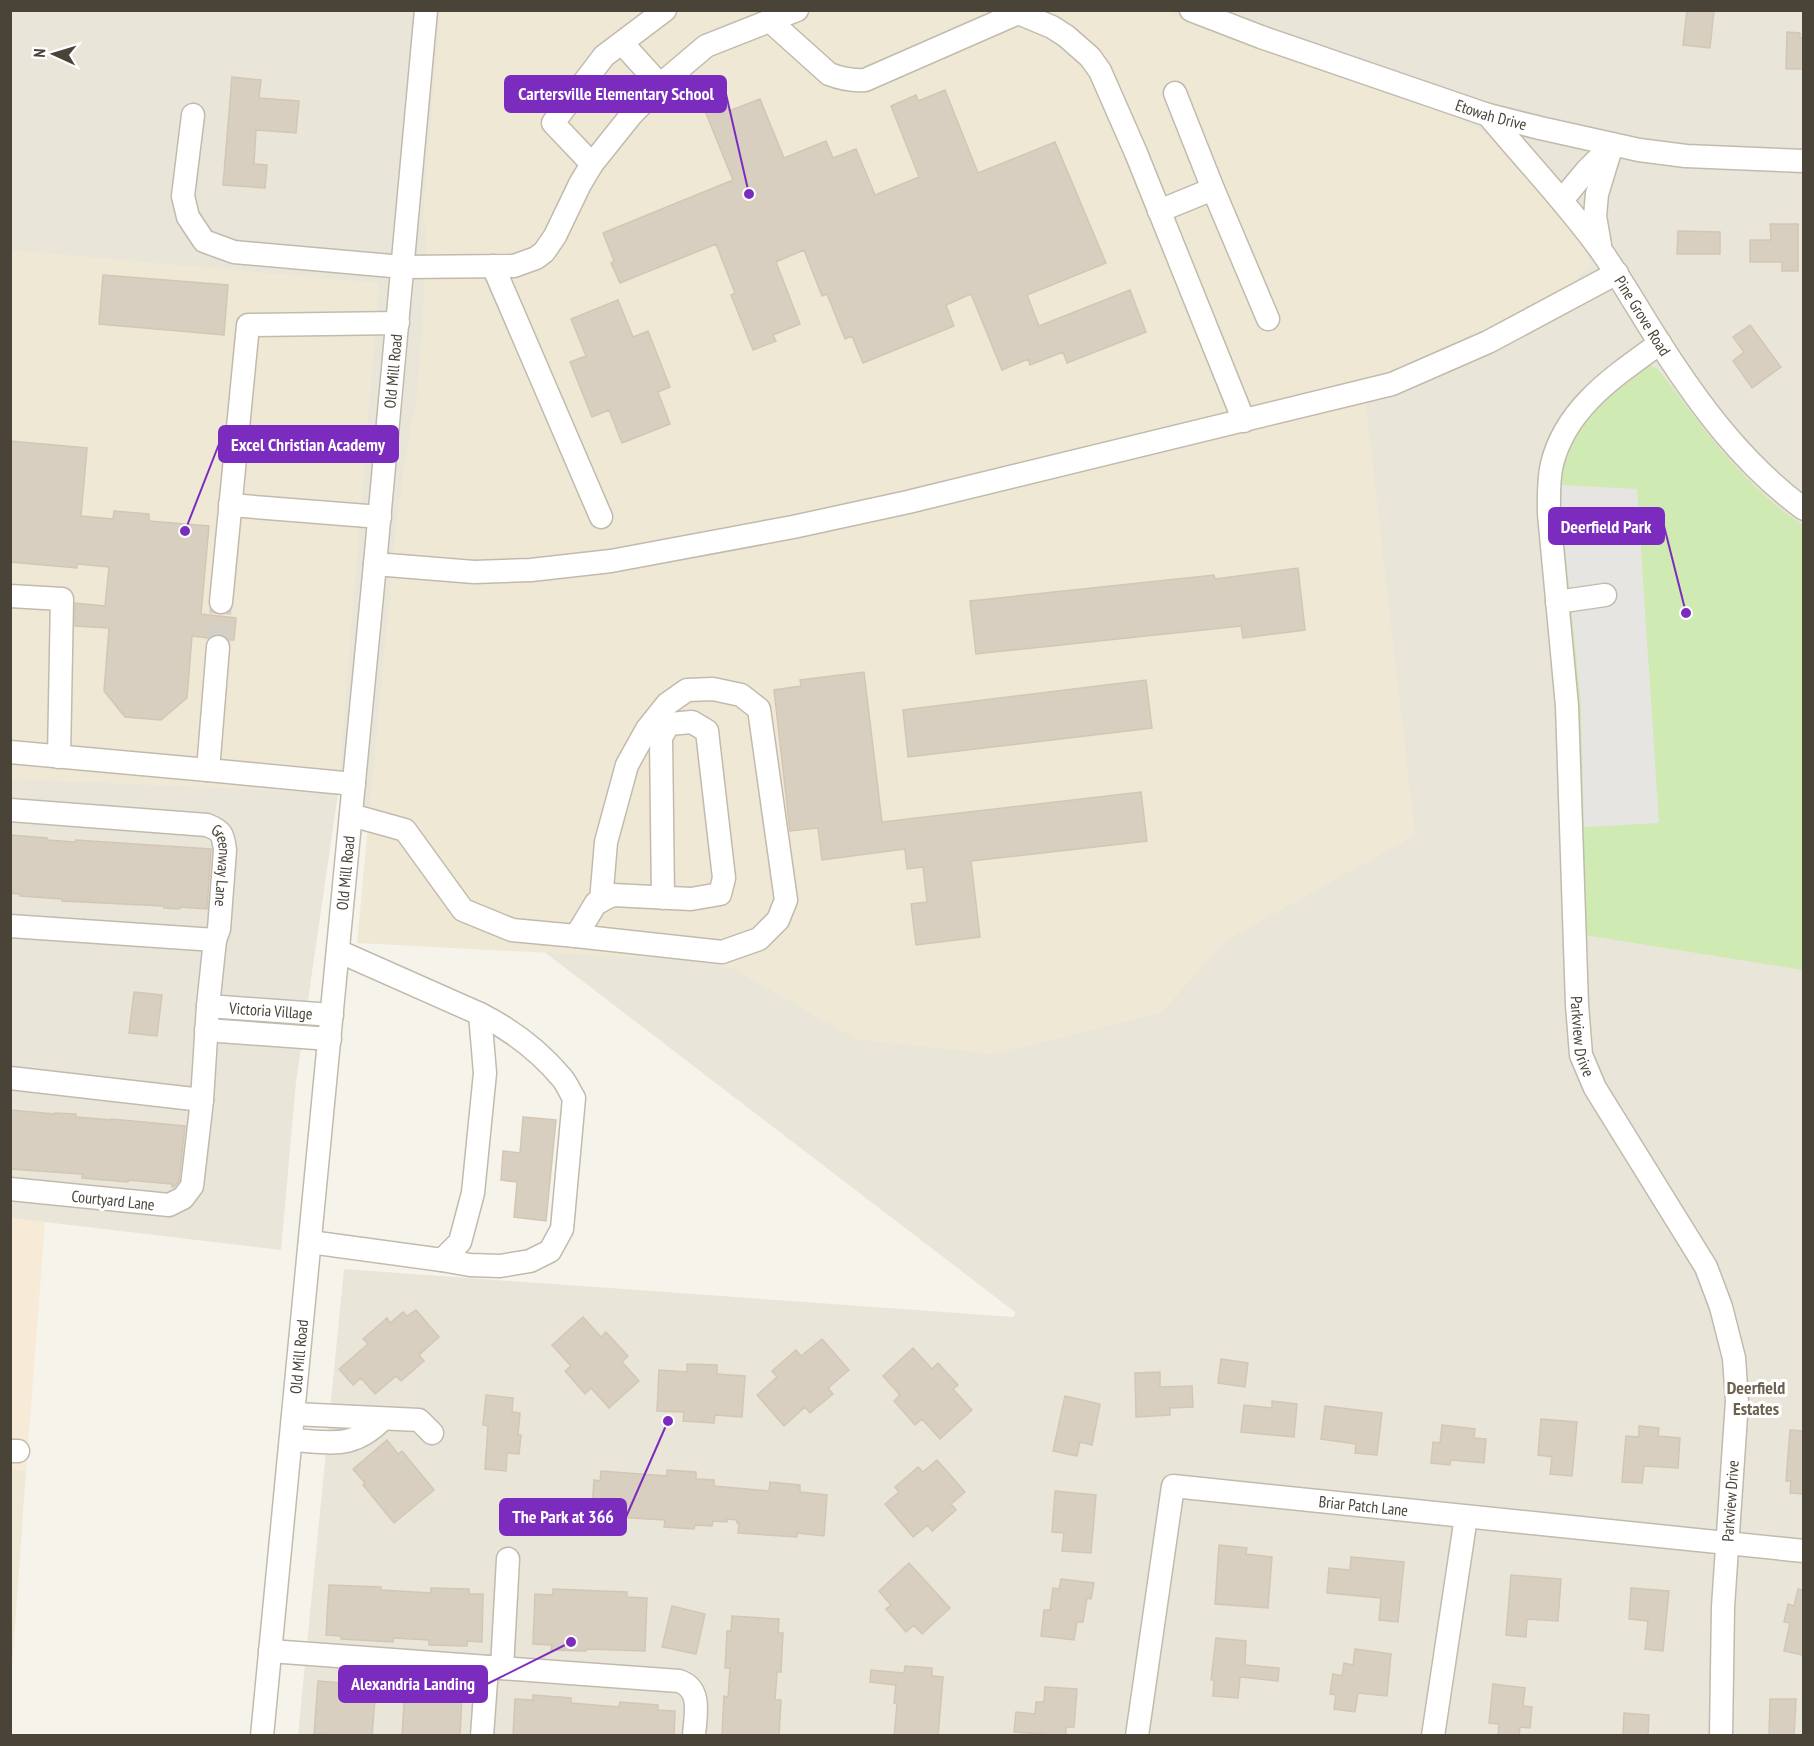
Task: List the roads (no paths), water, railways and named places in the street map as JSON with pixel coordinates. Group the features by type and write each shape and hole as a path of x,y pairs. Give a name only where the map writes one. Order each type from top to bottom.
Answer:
{"street":[{"name":"Old Mill Road","path":"262,1736 404,267 426,10"},
{"path":"592,164 553,123 604,56 665,10"},
{"path":"193,115 183,196 188,217 204,241 234,252 404,267 514,266 536,258 544,252 555,236 592,164 632,114 660,85 706,46 797,10"},
{"name":"Etowah Drive","path":"1191,10 1262,38 1488,115 1612,146 1686,156 1803,161"},
{"path":"770,21 829,74 854,81 865,80 1014,11 1052,27 1066,36 1090,57 1107,85 1244,421"},
{"path":"622,43 660,85"},
{"path":"1175,93 1268,319"},
{"name":"Pine Grove Road","path":"1488,115 1562,200 1617,273 1660,343 1717,426 1734,445 1803,509"},
{"path":"1562,200 1587,170 1612,146"},
{"path":"1600,250 1595,205 1612,146"},
{"path":"1159,211 1213,189"},
{"path":"493,266 601,517"},
{"path":"375,564 474,572 531,570 611,561 793,527 908,502 1367,391 1418,373 1488,342 1617,273"},
{"path":"221,602 248,325 398,323"},
{"name":"Parkview Drive","path":"1660,343 1595,392 1570,422 1552,465 1549,514 1567,705 1577,1005 1581,1055 1595,1088 1706,1268 1722,1307 1734,1358 1737,1401 1723,1607 1721,1736"},
{"path":"230,505 380,517"},
{"path":"1557,602 1605,595"},
{"path":"10,596 62,599 59,757"},
{"path":"208,770 218,647"},
{"path":"351,815 405,831 463,910 512,930 722,952 759,939 778,920 786,900 759,709 741,695 713,689 687,690 666,704 647,729 627,765 606,842 601,901"},
{"path":"576,936 596,903 613,895 663,898 691,899 720,894 724,878 707,731 692,722 669,723 661,737 663,898"},
{"path":"10,752 354,784"},
{"name":"Greenway Lane","path":"10,810 163,820 207,825 219,830 223,837 225,850 219,929 215,940"},
{"path":"10,926 215,940"},
{"name":"Courtyard Lane","path":"10,1190 169,1205 183,1198 192,1186 202,1100 215,940"},
{"path":"310,1242 470,1265 500,1266 530,1261 550,1251 562,1229 574,1098 564,1079 543,1057 497,1022 338,951"},
{"name":"Victoria Village","path":"208,1006 332,1015"},
{"path":"442,1260 460,1242 473,1193 485,1073 480,1014"},
{"name":"Victoria Village","path":"206,1030 330,1039"},
{"path":"10,1078 202,1100"},
{"path":"294,1414 419,1420 432,1432"},
{"path":"291,1440 339,1443 350,1441 360,1438 383,1419"},
{"name":"Briar Patch Lane","path":"1137,1736 1173,1486 1803,1551"},
{"path":"1433,1736 1466,1517"},
{"path":"482,1736 495,1667 508,1559"},
{"path":"270,1651 679,1681 690,1687 696,1700 694,1736"},
{"path":"245,1736 265,1705"}],"tunnel":[{"path":"218,647 221,602"}],"place":[{"name":"Cartersville Elementary School","path":"749,194"},
{"name":"Excel Christian Academy","path":"185,531"},
{"name":"Deerfield Park","path":"1686,613"},
{"name":"The Park at 366","path":"668,1421"},
{"name":"Alexandria Landing","path":"571,1642"}],"district":[{"name":"Deerfield Estates","path":"1756,1398"}]}
